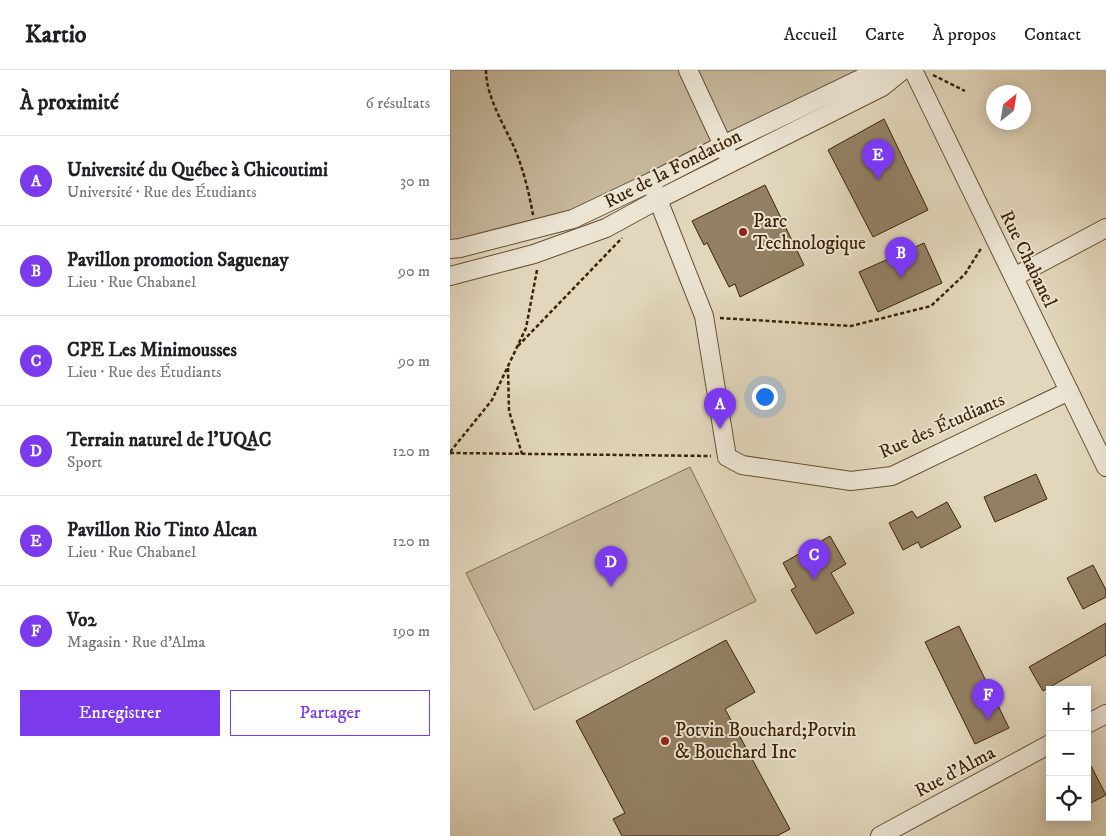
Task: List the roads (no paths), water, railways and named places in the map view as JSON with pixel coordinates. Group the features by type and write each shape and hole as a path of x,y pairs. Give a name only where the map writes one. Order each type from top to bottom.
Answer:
{"street":[{"path":"688,70 731,163"},
{"name":"Rue de la Fondation","path":"450,249 573,218 651,182 879,70"},
{"name":"Rue de la Fondation","path":"450,276 540,252 606,228 659,199 882,87 903,70"},
{"name":"Rue Chabanel","path":"913,70 1106,467"},
{"path":"651,182 659,199"},
{"name":"Rue des Étudiants","path":"659,199 704,316 727,457 742,465 851,481 892,476 1069,390"},
{"path":"1014,277 1106,228"},
{"path":"1091,722 1106,714"},
{"name":"Rue d'Alma","path":"880,836 1046,746"}],"place":[{"name":"Pavillon Rio Tinto Alcan","path":"878,180"},
{"name":"Parc Technologique","path":"743,232"},
{"name":"Pavillon promotion Saguenay","path":"901,278"},
{"name":"Université du Québec à Chicoutimi","path":"720,429"},
{"name":"CPE Les Minimousses","path":"814,580"},
{"name":"Terrain naturel de l'UQAC","path":"611,587"},
{"name":"Vo2","path":"988,720"},
{"name":"Potvin Bouchard;Potvin & Bouchard Inc","path":"665,741"}]}
